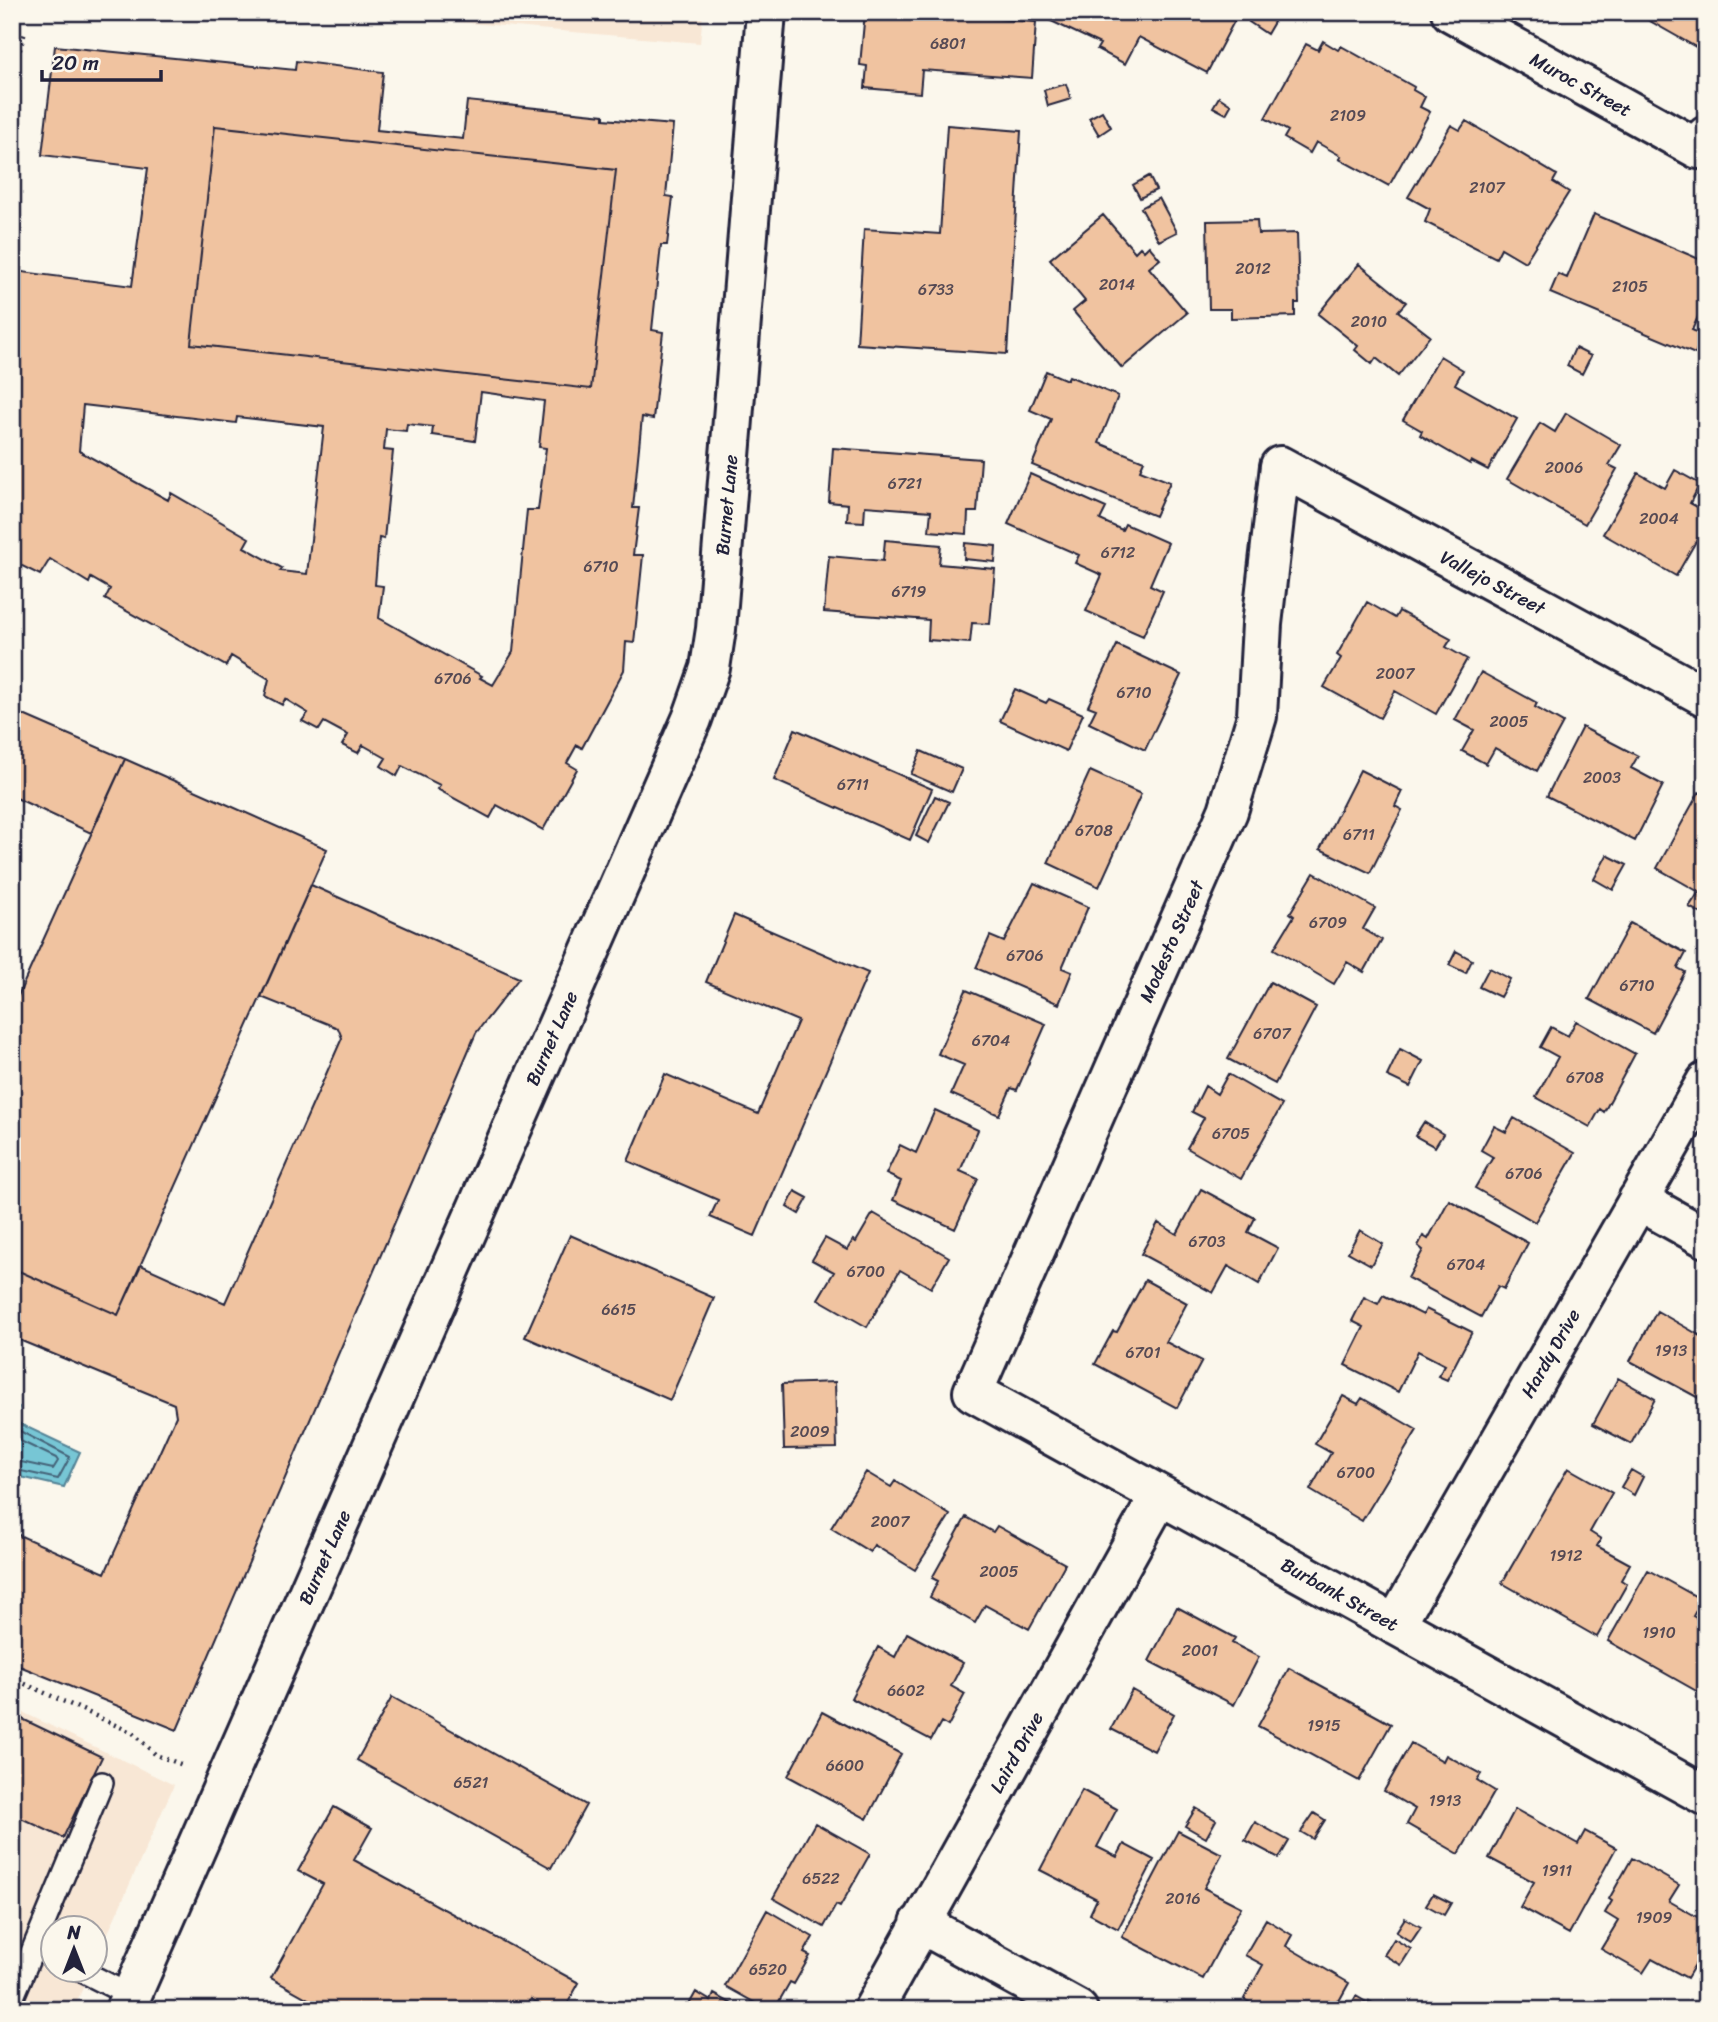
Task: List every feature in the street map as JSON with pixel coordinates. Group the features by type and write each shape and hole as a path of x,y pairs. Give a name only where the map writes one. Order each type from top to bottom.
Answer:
{"street":[{"name":"Burnet Lane","path":"128,2003 692,719 710,668 719,593 766,12"},
{"name":"Muroc Street","path":"1451,12 1698,149 1706,136"},
{"name":"Vallejo Street","path":"1280,467 1706,697"},
{"name":"Modesto Street","path":"973,1392 1228,811 1256,716 1262,624 1280,467"},
{"name":"Hardy Drive","path":"1395,1625 1706,1082"},
{"path":"1638,1200 1706,1238"},
{"name":"Burbank Street","path":"973,1392 1706,1796"},
{"name":"Laird Drive","path":"873,2010 1160,1495"},
{"path":"920,1923 1078,2010"}],"lane":[{"path":"57,1913 102,1783"},
{"path":"12,1999 38,1960"},
{"path":"99,1983 128,2003"}],"path":[{"path":"12,77 25,32"},
{"path":"12,1678 133,1733 156,1755 183,1765"}],"shaded area":[{"path":"343,12 703,12 700,43"},
{"path":"12,1707 174,1785 108,1933 108,1913 38,1913 38,1983 85,1983 73,2010 12,2010"}],"water":[{"path":"12,1404 19,1407 16,1422 80,1452 64,1487 12,1475"}],"building":[{"path":"865,12 910,12 1036,22 1032,78 922,70 920,93 865,88 867,66 860,65"},
{"path":"1054,12 1239,12 1207,73 1139,37 1125,64 1097,49 1100,44 1049,20"},
{"path":"1255,12 1274,22 1267,34 1249,22"},
{"path":"1634,12 1706,12 1706,41 1701,50"},
{"path":"1323,41 1338,50 1341,46 1414,87 1413,90 1425,97 1420,107 1430,112 1389,186 1339,159 1341,156 1316,142 1310,153 1284,138 1288,131 1265,118 1306,44 1318,50"},
{"path":"55,46 295,70 296,61 383,72 377,130 463,139 467,101 673,125 666,196 673,197 667,245 661,245 652,330 663,332 653,419 642,417 633,508 639,508 633,555 643,555 634,643 626,642 624,670 582,748 577,745 567,763 577,769 543,830 497,805 490,818 437,789 440,785 402,766 397,776 381,766 386,758 363,745 358,753 342,745 348,735 324,722 319,730 302,721 308,713 285,699 282,705 265,696 269,679 231,656 226,666 105,599 110,589 91,578 89,583 50,559 40,575 12,561 12,302 15,271 132,286 148,168 42,155","holes":["215,126 616,170 591,389 191,344","481,392 544,401 539,447 546,448 538,510 527,510 513,652 493,685 480,678 482,676 379,618 383,586 375,585 379,538 384,539 393,451 384,450 386,429 406,431 407,424 433,427 432,435 475,441","83,405 236,423 237,417 324,427 307,574 280,571 282,568 244,547 249,538 171,493 168,500 79,451"]},
{"path":"1066,84 1071,99 1048,106 1044,90"},
{"path":"1219,97 1231,105 1226,114 1213,107"},
{"path":"1102,111 1111,127 1099,135 1089,118"},
{"path":"1466,121 1557,175 1553,182 1569,192 1525,262 1501,248 1496,258 1425,222 1430,209 1408,197 1451,125 1460,130"},
{"path":"947,125 1021,131 1007,354 857,344 864,229 940,234"},
{"path":"215,126 616,170 591,389 191,344"},
{"path":"1149,176 1156,190 1140,198 1133,185"},
{"path":"1159,198 1177,232 1159,241 1141,208"},
{"path":"1594,214 1706,262 1706,299 1692,330 1703,335 1695,354 1550,293 1558,274 1567,278"},
{"path":"1103,215 1135,252 1140,247 1144,251 1149,246 1160,259 1149,268 1187,313 1122,368 1073,311 1085,301 1050,259"},
{"path":"1257,220 1258,234 1297,233 1299,303 1295,303 1295,316 1231,318 1231,309 1209,309 1207,221"},
{"path":"1359,264 1406,302 1398,311 1430,336 1398,376 1376,358 1372,364 1355,350 1358,346 1318,314"},
{"path":"1575,348 1591,356 1582,374 1567,366"},
{"path":"1440,356 1463,370 1455,384 1517,419 1488,470 1471,461 1470,464 1420,435 1422,431 1403,420"},
{"path":"1046,371 1067,380 1069,376 1118,396 1099,443 1144,461 1140,470 1170,482 1155,516 1032,465 1051,419 1030,410"},
{"path":"1566,413 1621,445 1609,465 1617,469 1585,524 1507,479 1540,423 1555,432"},
{"path":"833,448 981,459 977,512 968,512 967,534 929,531 931,511 865,506 864,522 847,521 848,504 829,502"},
{"path":"1675,470 1700,484 1690,503 1706,512 1706,524 1676,576 1603,534 1638,473 1665,488"},
{"path":"1030,474 1106,508 1100,520 1122,530 1125,524 1168,543 1150,585 1163,591 1143,636 1086,611 1102,575 1075,563 1079,555 1008,524"},
{"path":"885,540 941,545 939,564 995,569 990,624 972,623 970,643 928,640 929,620 824,612 829,556 883,561"},
{"path":"965,543 996,546 995,562 964,559"},
{"path":"1367,602 1395,618 1399,611 1451,639 1446,647 1467,659 1436,714 1395,691 1380,718 1324,687 1341,658 1337,655"},
{"path":"1117,645 1181,675 1145,750 1089,723 1096,709 1088,706"},
{"path":"1481,672 1537,703 1535,707 1563,723 1537,771 1495,748 1486,764 1462,751 1474,730 1455,720"},
{"path":"1015,689 1046,703 1049,699 1083,714 1066,751 1000,721"},
{"path":"12,710 125,759 91,833 12,796"},
{"path":"1582,727 1638,756 1631,768 1663,785 1635,841 1547,796"},
{"path":"795,729 932,789 910,840 774,780"},
{"path":"921,751 962,769 952,792 911,774"},
{"path":"125,759 327,849 118,1315 12,1268 12,1009"},
{"path":"1360,770 1402,791 1395,806 1402,810 1370,873 1320,849"},
{"path":"1090,771 1141,794 1099,887 1048,863"},
{"path":"1699,792 1706,796 1706,916 1689,907 1699,892 1657,868"},
{"path":"935,796 949,802 929,843 916,836"},
{"path":"1607,855 1627,865 1613,890 1594,879"},
{"path":"1314,873 1375,908 1363,929 1382,940 1364,972 1347,962 1334,984 1274,949 1294,916 1290,913"},
{"path":"1034,883 1088,907 1062,968 1072,972 1059,1004 976,968 990,936 1004,942"},
{"path":"311,885 519,978 476,1033 177,1730 12,1663 12,1532 105,1573 176,1416 174,1404 12,1337 12,1268 118,1315 141,1265 225,1303 342,1038 338,1028 261,997"},
{"path":"734,915 868,973 755,1236 710,1217 718,1200 628,1161 665,1074 758,1114 798,1021 706,982"},
{"path":"1630,923 1686,953 1678,968 1685,972 1653,1033 1589,999"},
{"path":"1456,951 1472,960 1466,973 1449,965"},
{"path":"1489,968 1510,979 1500,997 1479,987"},
{"path":"1270,982 1316,1007 1275,1084 1228,1059"},
{"path":"966,990 1046,1024 1017,1090 1011,1088 999,1115 951,1094 964,1065 938,1054"},
{"path":"1576,1021 1635,1054 1604,1112 1600,1109 1590,1127 1536,1097 1558,1057 1540,1047 1551,1027 1568,1036"},
{"path":"1400,1049 1423,1061 1410,1087 1387,1076"},
{"path":"1228,1074 1282,1105 1241,1179 1187,1148 1204,1118 1192,1112 1205,1086 1217,1094"},
{"path":"935,1110 978,1130 960,1171 978,1179 955,1229 893,1200 901,1181 886,1174 900,1145 916,1153"},
{"path":"1514,1118 1575,1153 1535,1222 1475,1188 1493,1157 1481,1150 1494,1126 1506,1132"},
{"path":"1424,1122 1443,1134 1435,1147 1415,1136"},
{"path":"1201,1189 1255,1218 1248,1232 1278,1248 1259,1284 1228,1266 1213,1293 1141,1254 1158,1223 1177,1234"},
{"path":"795,1191 808,1198 799,1214 787,1207"},
{"path":"1449,1200 1528,1243 1504,1289 1498,1286 1481,1317 1408,1278 1423,1250 1418,1246 1423,1236 1428,1239"},
{"path":"873,1213 949,1257 931,1288 900,1270 867,1327 818,1299 834,1272 812,1260 825,1238 847,1250 853,1240 856,1242"},
{"path":"1360,1230 1383,1244 1371,1265 1348,1252"},
{"path":"570,1235 714,1298 670,1400 525,1337"},
{"path":"1145,1280 1187,1303 1166,1342 1202,1361 1177,1408 1095,1364 1113,1331 1117,1332"},
{"path":"1383,1295 1423,1315 1426,1309 1472,1332 1447,1380 1438,1376 1445,1365 1418,1351 1398,1392 1345,1365 1364,1327 1352,1321 1364,1297 1378,1304"},
{"path":"1657,1311 1706,1339 1706,1402 1630,1361"},
{"path":"1618,1378 1655,1399 1631,1444 1593,1424"},
{"path":"835,1382 837,1448 784,1449 782,1384"},
{"path":"1343,1396 1358,1404 1362,1398 1417,1430 1362,1521 1310,1490 1331,1453 1315,1444"},
{"path":"1568,1468 1612,1493 1590,1532 1601,1539 1597,1546 1630,1564 1621,1580 1627,1584 1597,1637 1502,1583"},
{"path":"1631,1470 1643,1477 1634,1495 1621,1487"},
{"path":"866,1472 891,1487 895,1481 950,1515 915,1570 874,1545 870,1552 831,1528"},
{"path":"966,1517 993,1532 997,1526 1065,1564 1029,1629 985,1605 975,1623 930,1597 938,1581 932,1578"},
{"path":"1648,1570 1702,1600 1693,1616 1706,1623 1706,1684 1700,1693 1608,1641"},
{"path":"1177,1607 1235,1638 1232,1643 1259,1657 1234,1705 1149,1661"},
{"path":"907,1633 963,1663 951,1686 965,1694 948,1726 941,1722 931,1740 851,1698 878,1647 895,1657"},
{"path":"1289,1668 1391,1724 1359,1781 1258,1726"},
{"path":"1132,1690 1174,1714 1154,1751 1111,1729"},
{"path":"392,1697 586,1805 551,1868 357,1760"},
{"path":"822,1712 901,1754 867,1819 788,1776"},
{"path":"12,1714 102,1757 63,1838 19,1817 12,1865"},
{"path":"1411,1743 1443,1761 1446,1755 1481,1774 1477,1780 1495,1791 1459,1854 1407,1824 1415,1809 1384,1791"},
{"path":"1082,1790 1117,1809 1097,1847 1117,1857 1124,1844 1154,1860 1118,1929 1090,1914 1097,1899 1040,1870"},
{"path":"334,1807 372,1828 354,1860 579,1983 564,2010 550,2010 531,1999 525,2010 328,2010 271,1978 323,1884 298,1871"},
{"path":"1196,1808 1216,1820 1206,1838 1185,1826"},
{"path":"1515,1809 1578,1844 1585,1831 1616,1848 1569,1934 1520,1907 1534,1882 1489,1858"},
{"path":"1314,1813 1325,1820 1313,1839 1301,1832"},
{"path":"1255,1822 1289,1841 1279,1858 1245,1840"},
{"path":"815,1823 870,1854 840,1907 836,1905 824,1927 773,1898"},
{"path":"1178,1831 1222,1854 1204,1888 1241,1907 1203,1979 1122,1937"},
{"path":"1632,1858 1679,1885 1669,1901 1706,1922 1706,1946 1687,1978 1652,1959 1643,1973 1601,1949 1618,1921 1605,1913 1612,1901 1609,1899"},
{"path":"1433,1894 1451,1903 1444,1915 1426,1905"},
{"path":"767,1910 813,1937 804,1953 810,1956 794,1984 790,1982 774,2010 768,2010 725,1986"},
{"path":"1405,1918 1421,1927 1411,1942 1396,1932"},
{"path":"1266,1919 1292,1935 1286,1946 1349,1983 1334,2010 1262,2010 1244,1999 1263,1965 1245,1955"},
{"path":"1394,1939 1411,1949 1401,1965 1384,1955"},
{"path":"696,1992 711,2001 714,1994 743,2010 686,2010"},
{"path":"1356,1996 1368,2003 1369,2001 1385,2010 1348,2010"}]}
